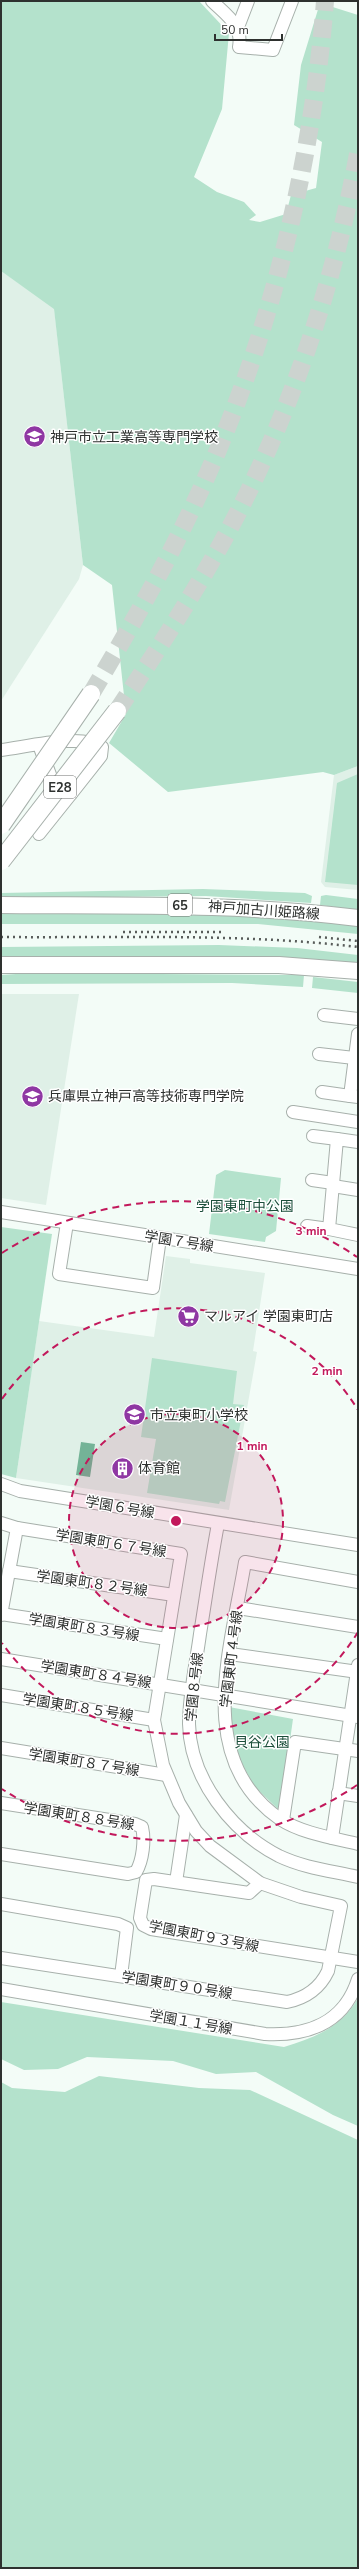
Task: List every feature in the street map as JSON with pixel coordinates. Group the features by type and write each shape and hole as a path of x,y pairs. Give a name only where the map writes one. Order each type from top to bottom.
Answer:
{"highway":[{"name":"E28","path":"1,825 91,694"},
{"name":"E28","path":"1,861 117,711"}],"main road":[{"name":"神戸加古川姫路線","path":"1,905 209,906 302,911 358,918"},
{"path":"1,965 279,965 358,971"}],"street":[{"path":"212,1 238,27 241,36 239,47 272,50 292,1"},
{"path":"238,27 248,1"},
{"path":"1,750 78,741 95,743 102,748 101,756 39,834"},
{"path":"39,745 52,780 71,794"},
{"path":"324,1015 358,1019"},
{"path":"322,1092 354,1096 354,1058 358,1034"},
{"path":"319,1054 354,1058"},
{"path":"293,1112 358,1122"},
{"path":"313,1136 358,1142"},
{"path":"329,1229 337,1139"},
{"path":"312,1180 358,1190"},
{"name":"学園７号線","path":"1,1212 358,1269"},
{"path":"67,1223 59,1274 152,1288 160,1238"},
{"path":"307,1226 358,1235"},
{"name":"学園６号線","path":"1,1484 20,1491 358,1546"},
{"name":"学園東町６７号線","path":"1,1523 16,1528 181,1554 154,1720"},
{"name":"学園８号線","path":"218,1524 192,1689 189,1726 194,1754 208,1787 225,1814 245,1833 279,1856 305,1865 358,1877"},
{"path":"1,1614 16,1528"},
{"name":"学園東町４号線","path":"358,1582 245,1562 225,1695 226,1734 230,1755 240,1778 256,1798 283,1820 332,1838 358,1844"},
{"name":"学園東町８２号線","path":"9,1571 174,1595"},
{"path":"238,1608 358,1627"},
{"name":"学園東町８３号線","path":"1,1614 167,1639"},
{"path":"230,1654 358,1670 354,1717 345,1748 332,1838"},
{"name":"学園東町８４号線","path":"1,1659 160,1687 192,1689 354,1717"},
{"name":"学園東町８５号線","path":"1,1694 154,1720"},
{"path":"154,1720 166,1775 186,1815 196,1831 210,1846 260,1883"},
{"path":"283,1820 295,1742 358,1751"},
{"name":"学園東町８７号線","path":"1,1748 166,1775"},
{"path":"338,1793 358,1796"},
{"name":"学園東町８８号線","path":"1,1803 135,1824 142,1827 144,1834 140,1865 136,1872 128,1874 1,1854"},
{"path":"176,1882 186,1815"},
{"name":"学園東町９３号線","path":"260,1883 249,1893 176,1882 146,1880 140,1918 143,1925 151,1929 331,1959 358,1962"},
{"name":"学園東町９０号線","path":"1,1958 287,2002 297,2000 315,1989 324,1980 331,1959 341,1906 294,1895 260,1883"},
{"path":"1,1904 118,1924 126,1928 121,1976"},
{"name":"学園１１号線","path":"1,1989 265,2034 291,2035 318,2028 338,2012 353,1992 358,1979"}],"shaded area":[{"name":"神戸市立工業高等専門学校","path":"1,271 54,308 83,565 79,579 1,701"},
{"path":"358,766 358,890 325,887 321,882 334,775"},
{"name":"兵庫県立神戸高等技術専門学院","path":"1,994 79,994 46,1205 1,1198"},
{"name":"市立東町小学校","path":"166,1256 190,1259 190,1263 265,1273 253,1351 257,1352 229,1510 16,1478 39,1321 154,1337"},
{"path":"81,1442 95,1444 90,1477 76,1475"}],"green space":[{"path":"1,1 199,1 229,33 222,109 194,177 217,192 244,202 256,215 249,220 260,222 286,214 291,195 316,188 322,142 294,125 301,65 320,3 358,15 358,766 334,775 323,772 168,792 109,743 126,714 112,585 83,565 54,309 1,271"},
{"path":"358,774 358,885 325,882 337,783"},
{"path":"203,889 305,893 312,896 311,903 206,896 1,898 1,893"},
{"path":"326,895 358,899 358,910 320,905 321,896"},
{"path":"1,912 214,912 274,916 358,926 358,934 258,924 1,924"},
{"path":"219,945 297,948 358,955 358,965 1,958 1,947"},
{"path":"31,973 304,975 303,987 232,983 1,984 1,975"},
{"path":"313,977 358,982 358,993 312,988"},
{"name":"学園東町中公園","path":"225,1170 281,1178 276,1231 266,1237 265,1242 209,1234 216,1175"},
{"path":"1,1227 52,1234 16,1478 1,1474"},
{"path":"152,1358 237,1371 233,1404 244,1405 225,1502 220,1501 219,1504 147,1493 156,1439 141,1437"},
{"name":"貝谷公園","path":"229,1707 293,1719 280,1811 254,1786 235,1751"},
{"path":"358,1998 358,2126 333,2115 256,2072 216,2074 173,2061 87,2057 58,2069 24,2070 1,2059 1,2002 284,2047 306,2040 326,2030 344,2017"},
{"path":"99,2076 199,2088 250,2090 358,2140 358,2568 1,2568 1,2082 12,2088 65,2092"}],"tunnel":[{"path":"91,694 140,610 199,494 234,409 254,353 272,296 300,178 311,119 325,1"},
{"path":"117,711 175,622 229,530 277,429 319,314 341,234 358,154"}],"railway":[{"path":"123,932 221,932"},
{"path":"1,937 225,938 358,947"},
{"path":"319,937 358,941"}],"place":[{"name":"神戸市立工業高等専門学校","path":"35,437"},
{"name":"兵庫県立神戸高等技術専門学院","path":"32,1096"},
{"name":"マルアイ 学園東町店","path":"189,1316"},
{"name":"市立東町小学校","path":"135,1415"},
{"name":"体育館","path":"123,1468"}]}
